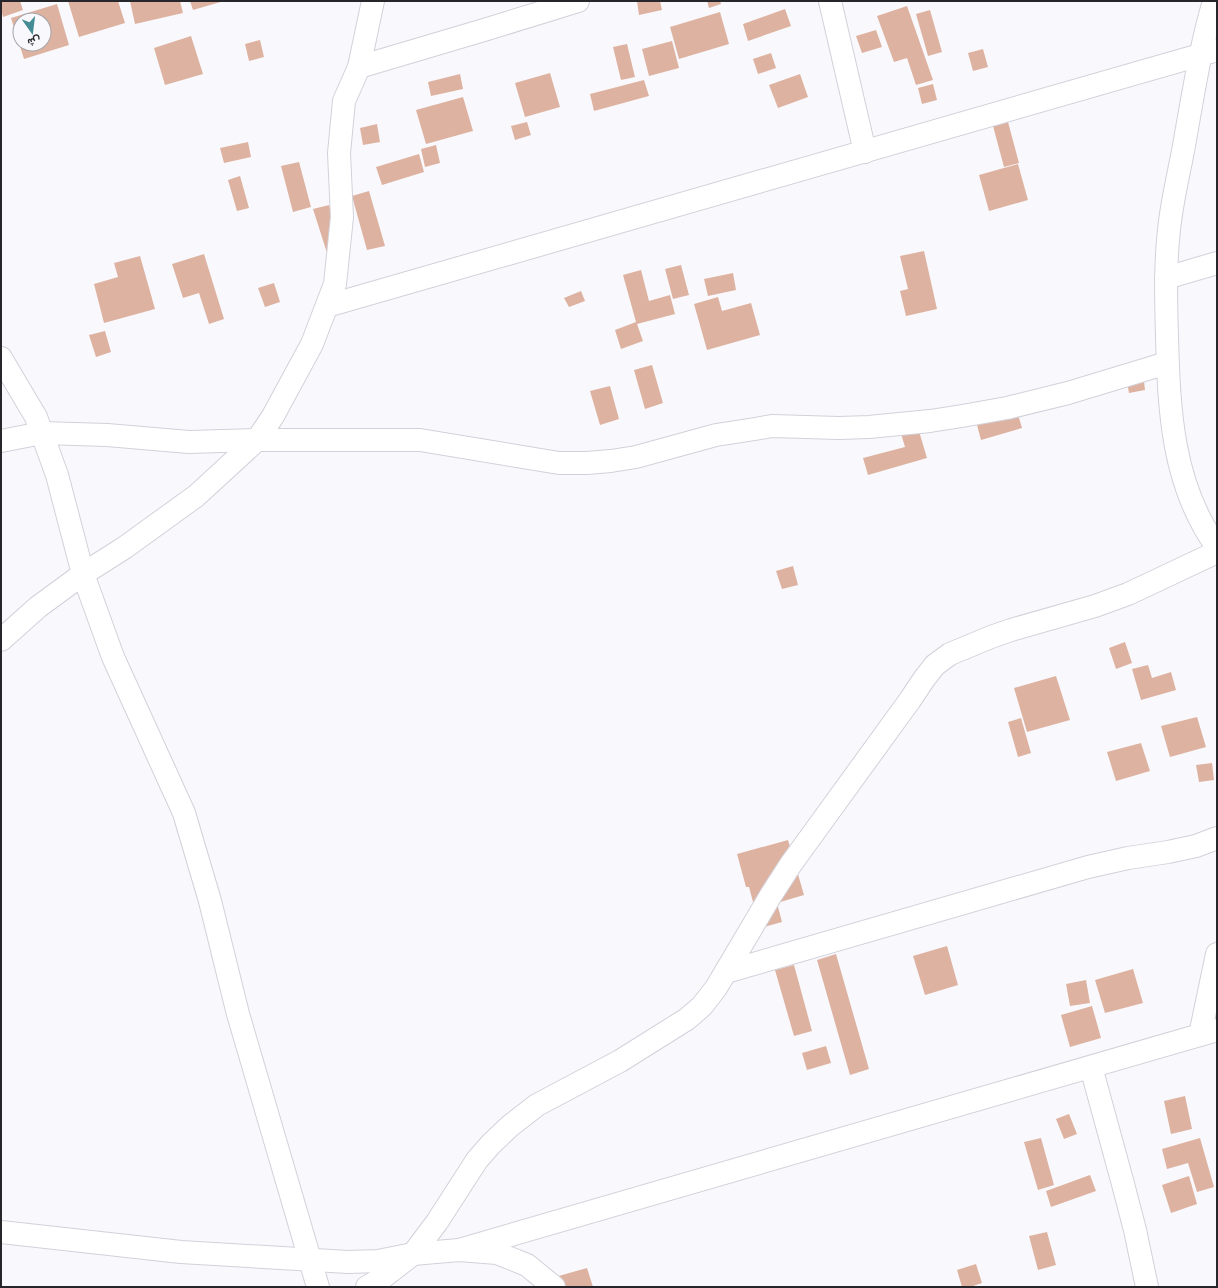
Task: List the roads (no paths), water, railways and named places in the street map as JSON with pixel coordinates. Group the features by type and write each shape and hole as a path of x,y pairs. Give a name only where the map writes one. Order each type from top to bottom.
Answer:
{"street":[{"path":"1,640 38,607 196,496 257,440 273,416 312,344 335,284 342,217 339,153 344,101 359,67 373,1"},
{"path":"359,67 578,1"},
{"path":"830,1 865,152"},
{"path":"1214,1 1208,53 1171,213 1166,278 1167,363 1171,420 1174,439 1185,484 1194,508 1202,525 1217,547"},
{"path":"327,306 1208,53"},
{"path":"1166,278 1217,264"},
{"path":"1,358 36,417 58,475 83,574 113,657 184,813 210,901 238,1014 318,1287"},
{"path":"1,441 42,433 107,435 189,442 257,440 420,440 559,463 588,463 636,457 716,435 755,428 772,426 839,428 869,427 930,421 962,416 1007,408 1068,393 1167,363"},
{"path":"367,1287 382,1278 413,1254 437,1222 477,1160 510,1126 537,1105 620,1061 687,1019 702,1006 716,988 791,864 935,665 950,654 991,637 1057,616 1095,606 1128,594 1217,552"},
{"path":"726,972 1088,867 1196,846 1217,838"},
{"path":"459,1250 1209,1033 1217,954"},
{"path":"1091,1067 1124,1184 1147,1287"},
{"path":"1,1232 181,1252 348,1262 378,1261 413,1254 459,1250 497,1253 527,1265 554,1287"}]}
